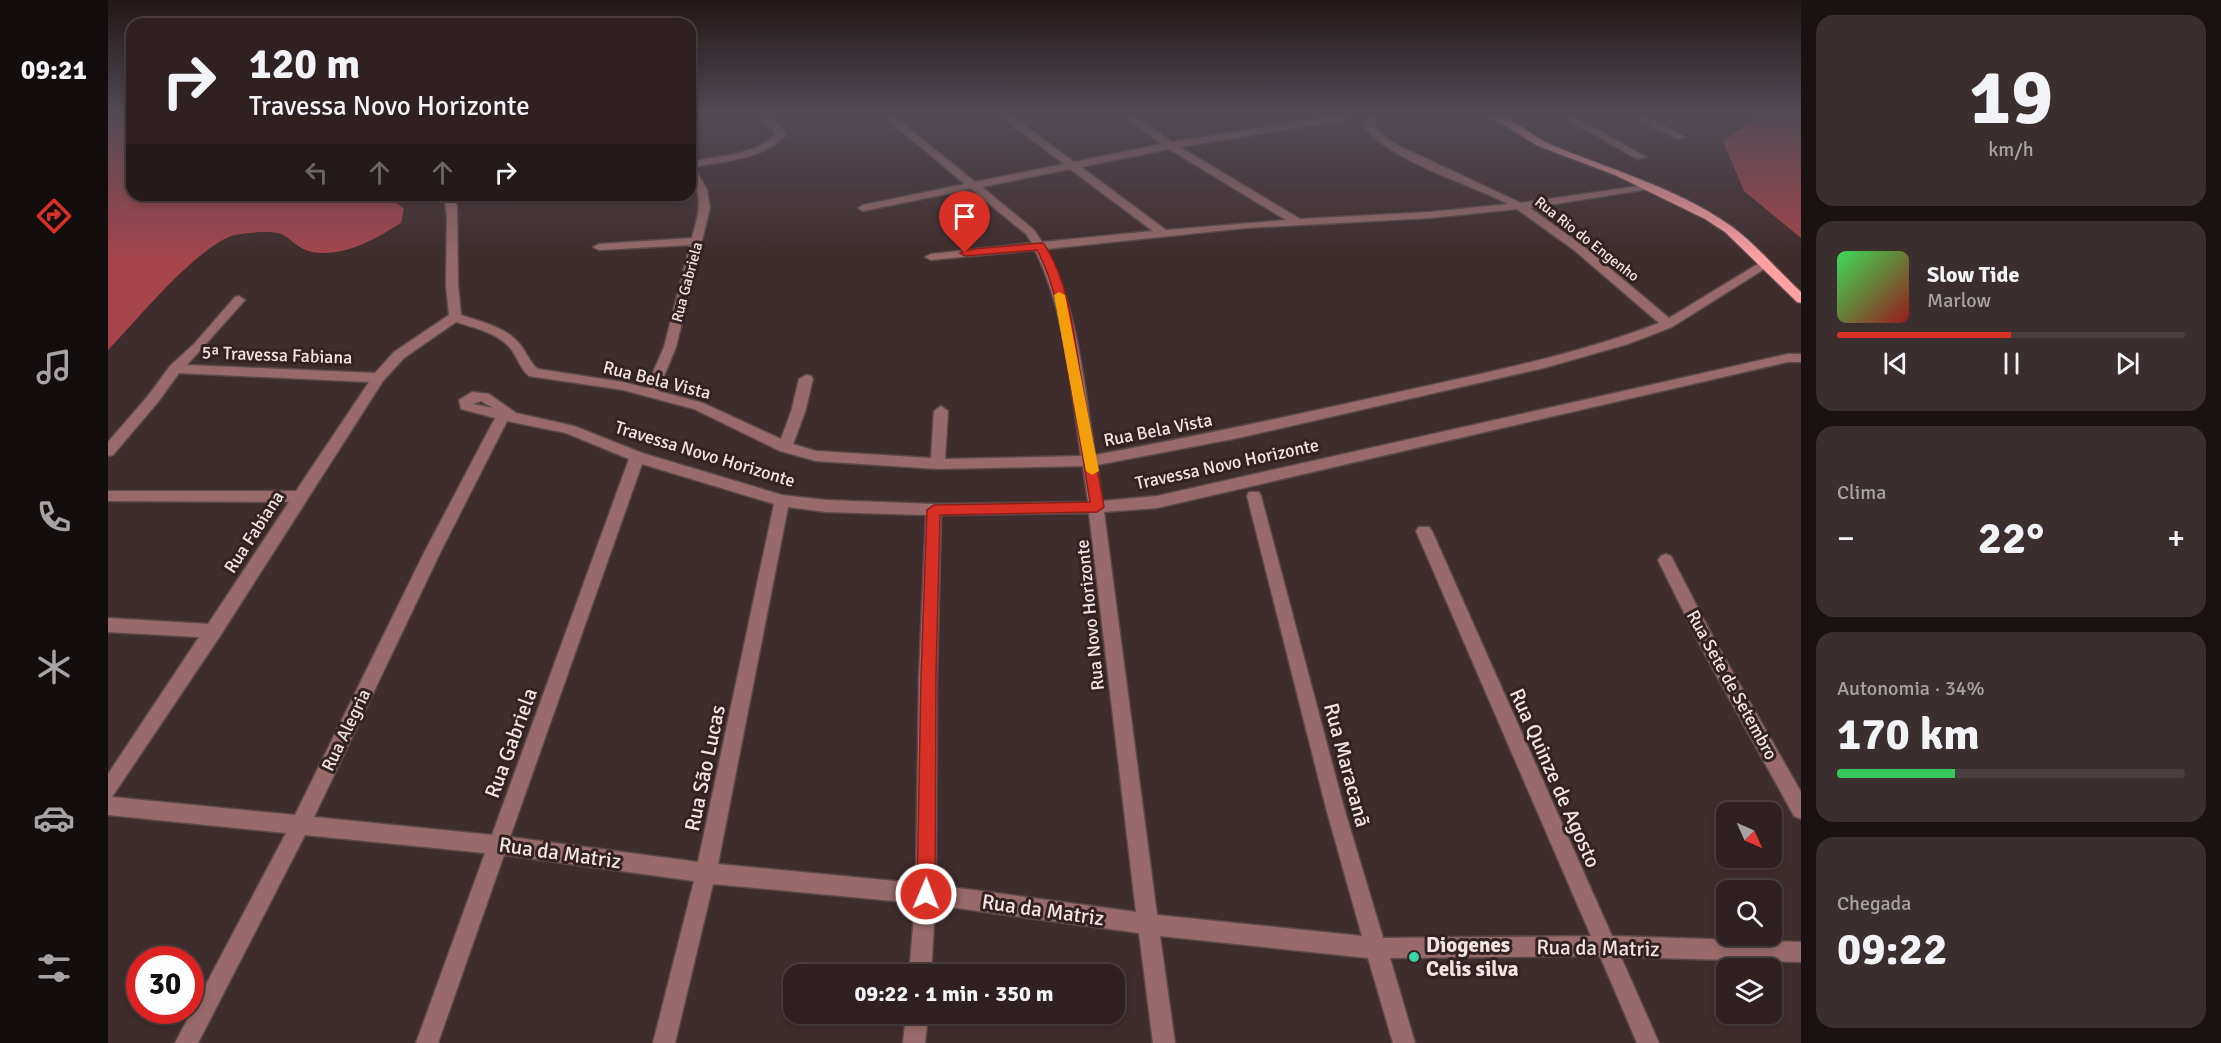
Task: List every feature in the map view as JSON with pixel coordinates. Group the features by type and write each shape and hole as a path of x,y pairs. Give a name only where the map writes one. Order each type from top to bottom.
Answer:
{"main road":[{"path":"1592,163 1648,186 1729,230 1779,275 1801,299"}],"street":[{"name":"Rua Novo Horizonte","path":"948,163 1030,232 1041,246 1056,282 1066,320 1091,461 1147,924 1164,1043"},
{"path":"1067,163 1164,234"},
{"path":"863,208 1093,163"},
{"path":"1199,163 1296,221"},
{"name":"Rua Rio do Engenho","path":"1426,163 1520,206 1584,254 1668,324"},
{"name":"Rua Gabriela","path":"650,393 670,347 698,241 705,208 702,190 696,178"},
{"path":"931,257 1296,221 1430,214 1520,206 1648,186"},
{"path":"450,201 454,217 452,281 457,310 455,317"},
{"path":"598,247 698,241"},
{"name":"Rua Bela Vista","path":"455,317 491,330 512,343 534,373 623,386 698,406 785,447 816,456 938,464 1091,461 1238,433 1544,364 1668,324 1765,264"},
{"path":"108,451 153,399 175,369 198,348 239,300"},
{"name":"Rua Fabiana","path":"108,790 378,378 399,355 455,317"},
{"name":"Travessa Novo Horizonte","path":"475,395 466,400 468,407 569,429 637,457 782,501 826,506 934,510 1097,507 1157,502 1788,358 1801,358"},
{"name":"5ª Travessa Fabiana","path":"175,369 378,378"},
{"path":"785,447 798,412 806,379"},
{"path":"938,464 941,411"},
{"name":"Rua Alegria","path":"186,1043 301,824 432,553 507,416"},
{"name":"Rua Gabriela","path":"427,1043 637,457"},
{"path":"108,496 300,497"},
{"name":"Rua Maracanã","path":"1254,496 1329,787 1404,1043"},
{"name":"Rua São Lucas","path":"664,1043 706,873 782,501"},
{"path":"921,964 926,894 928,676 934,510"},
{"name":"Rua Quinze de Agosto","path":"1424,531 1648,1043"},
{"name":"Rua Sete de Setembro","path":"1666,560 1709,646 1801,810"},
{"path":"108,626 214,631"},
{"name":"Rua da Matriz","path":"108,806 499,845 706,873 926,894 1147,924 1376,948 1604,946 1801,952"},
{"path":"914,1043 915,1024"}],"shaded area":[{"path":"108,163 126,163 126,201 395,201 404,209 401,223 359,246 336,252 307,251 285,236 270,232 231,236 216,244 183,271 108,350"},
{"path":"1732,163 1801,163 1801,238 1744,191"}],"slow traffic":[{"path":"1059,295 1066,320 1092,471"}],"place":[{"name":"Diogenes Celis silva","path":"1414,957"}],"route":[{"path":"926,894 928,676 934,510 1097,507 1066,320 1056,282 1041,246 965,253"}]}
